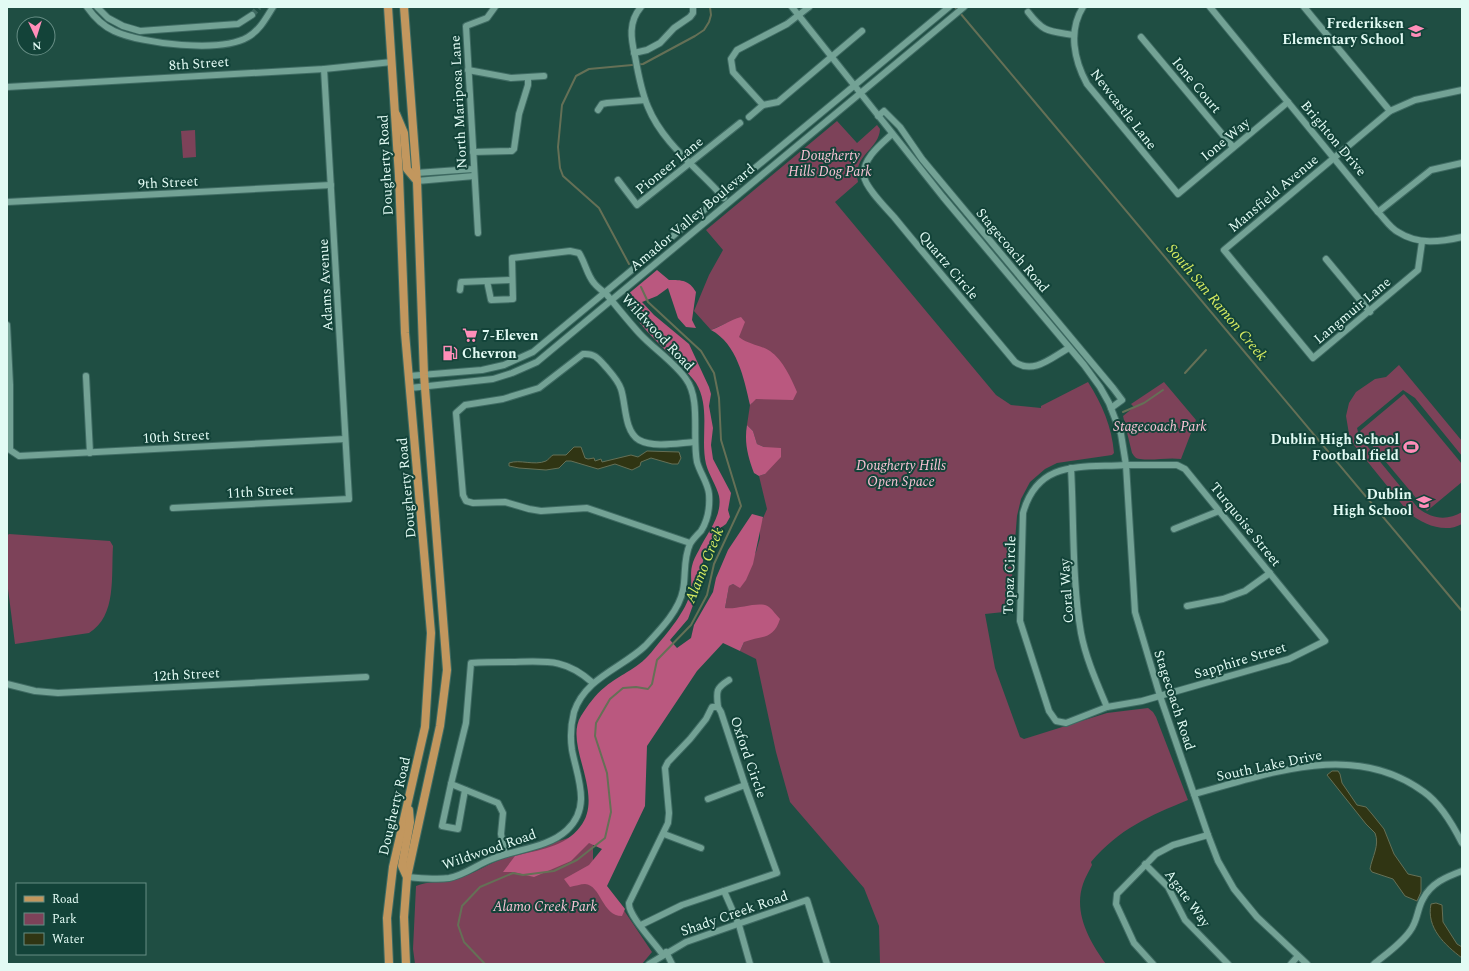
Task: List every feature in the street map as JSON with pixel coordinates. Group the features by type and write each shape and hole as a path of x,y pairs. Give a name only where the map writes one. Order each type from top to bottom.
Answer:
{"main road":[{"name":"Dougherty Road","path":"388,7 395,113 405,333 431,633 425,727 393,867 387,918 389,964"},
{"name":"Dougherty Road","path":"404,7 416,177 424,375 447,670 440,726 407,877 404,917 406,964"},
{"path":"395,113 404,133 407,169 416,177"},
{"path":"407,877 402,866 410,822 408,804"}],"street":[{"path":"87,7 99,21 113,31 130,37 190,46 228,44 248,37 259,28 273,7"},
{"path":"97,7 108,18 124,26 140,31 238,24 252,15"},
{"name":"North Mariposa Lane","path":"478,233 473,169 466,26 487,18 495,7"},
{"path":"640,7 635,14 630,39 645,100 655,121 689,163 728,202"},
{"path":"634,54 647,50 660,43 674,28 690,17 693,13 693,7"},
{"name":"Stagecoach Road","path":"792,7 892,134 1100,387 1111,408 1121,434 1126,466 1135,612 1160,696 1208,835 1218,862 1234,889 1257,917 1307,964"},
{"path":"763,105 733,72 731,59 737,50 799,16 809,7"},
{"name":"Amador Valley Boulevard","path":"409,376 482,370 504,365 533,352 949,7"},
{"name":"Amador Valley Boulevard","path":"410,388 493,379 537,362 964,7"},
{"name":"Newcastle Lane","path":"1083,7 1077,16 1074,35 1075,56 1078,68 1086,84 1178,194"},
{"name":"Brighton Drive","path":"1210,7 1378,212 1397,232 1422,242 1439,242 1462,237"},
{"path":"1304,7 1390,111"},
{"path":"1028,12 1039,26 1049,31 1074,35"},
{"path":"750,117 763,105 778,102 862,31"},
{"name":"Ione Court","path":"1141,37 1233,147"},
{"name":"8th Street","path":"7,87 324,69 392,62"},
{"name":"Adams Avenue","path":"324,69 349,500"},
{"path":"468,70 512,78 544,76"},
{"path":"473,152 512,151 514,149 519,114 528,78"},
{"name":"Mansfield Avenue","path":"1224,250 1390,111 1416,100 1462,90"},
{"path":"598,110 602,104 645,100"},
{"name":"Ione Way","path":"1178,194 1288,102"},
{"name":"Stagecoach Road","path":"878,116 884,111 889,116 954,198 1122,400 1111,408"},
{"name":"Pioneer Lane","path":"618,180 637,206 740,123"},
{"name":"Quartz Circle","path":"892,134 875,150 866,164 863,175 869,187 904,230 1015,362 1026,368 1038,366 1068,348"},
{"path":"1378,212 1431,170 1462,163"},
{"path":"416,177 473,169"},
{"path":"416,177 474,176"},
{"name":"9th Street","path":"7,202 331,185"},
{"path":"948,203 954,198"},
{"name":"Langmuir Lane","path":"1224,250 1313,358 1370,312 1418,270 1422,242"},
{"name":"Wildwood Road","path":"407,877 432,879 449,878 505,854 546,843 559,837 570,828 576,818 582,801 581,788 572,749 571,726 575,710 580,699 593,683 634,656 647,644 676,608 683,592 685,560 690,543 702,529 708,516 710,505 709,491 698,464 694,442 694,402 692,390 686,379 640,334 605,292 594,283 579,253 570,251 512,258 512,280"},
{"path":"1326,259 1370,312"},
{"path":"1009,277 1016,271"},
{"path":"460,290 461,282 487,280 512,280 513,299 491,300 487,280"},
{"name":"10th Street","path":"7,325 10,385 10,450 19,456 27,457 345,439"},
{"path":"1055,331 1060,326"},
{"path":"690,543 586,508 541,511 506,502 473,503 466,501 463,496 456,413 465,405 503,399 539,388 583,354 590,353 597,357 618,382 630,429 640,440 650,443 671,444 694,442"},
{"path":"86,376 90,453"},
{"name":"Turquoise Street","path":"1126,466 1177,465 1191,475 1325,641"},
{"name":"Topaz Circle","path":"1126,466 1071,468 1055,471 1043,478 1033,488 1026,500 1023,513 1020,621 1049,711 1056,721 1066,723 1107,708 1160,696"},
{"name":"Coral Way","path":"1071,468 1080,627 1087,655 1107,708"},
{"name":"11th Street","path":"173,508 349,500"},
{"path":"1174,529 1219,511"},
{"path":"1187,606 1223,599 1245,591 1270,573"},
{"name":"Sapphire Street","path":"1160,696 1289,659 1325,641"},
{"path":"465,790 458,829 442,826 466,723 471,663 543,660 573,668 593,683"},
{"name":"12th Street","path":"7,684 35,691 58,693 366,677"},
{"path":"718,707 716,695 719,686 730,680"},
{"name":"Oxford Circle","path":"641,925 682,905 777,872 718,707 712,707 708,711 706,719 668,762 665,768 669,813 668,823 664,834 629,903 629,908 641,925 672,964"},
{"name":"South Lake Drive","path":"1194,794 1261,776 1322,764 1350,763 1374,768 1402,778 1426,792 1450,820 1462,843"},
{"path":"451,784 498,803 503,813 501,834 505,854"},
{"path":"708,799 745,786"},
{"path":"664,834 701,848"},
{"path":"1153,964 1134,942 1116,904 1117,894 1146,864 1164,849 1208,835"},
{"name":"Agate Way","path":"1146,864 1168,887 1185,920 1228,964"},
{"path":"1374,964 1411,930 1418,917 1422,899 1434,885 1443,878 1462,871"},
{"path":"724,891 739,924 750,964"},
{"name":"Shady Creek Road","path":"649,964 686,942 807,900 827,964"},
{"path":"1291,964 1298,956"}],"green space":[{"name":"Dougherty Hills Open Space","path":"837,121 857,143 877,125 880,129 879,136 859,165 857,173 858,182 835,202 996,395 1011,405 1041,408 1041,406 1088,382 1102,407 1109,425 1114,453 1112,455 1057,463 1045,469 1030,482 1021,499 1017,516 1012,577 1013,611 985,614 995,668 1020,737 1024,739 1107,713 1148,708 1156,717 1188,800 1148,818 1124,832 1112,841 1091,862 1092,865 1080,895 1080,906 1089,937 1106,964 880,964 879,926 864,888 790,802 776,752 756,659 740,651 744,642 725,608 729,586 733,584 737,586 756,552 760,538 760,525 767,509 759,476 765,474 764,447 757,444 753,431 747,425 750,405 752,403 727,323 711,330 694,311 709,275 723,250 706,230"},
{"path":"195,130 196,157 183,158 181,131"},
{"path":"1399,365 1462,441 1462,456 1415,398 1403,390 1357,428 1359,436 1418,508 1423,512 1440,518 1445,518 1462,512 1462,524 1455,527 1441,528 1427,524 1409,513 1350,440 1346,416 1349,403 1356,392 1375,379 1386,377"},
{"name":"Stagecoach Park","path":"1164,382 1196,420 1181,459 1171,458 1150,460 1137,458 1132,453 1123,416 1134,407 1131,404"},
{"name":"Dublin High School Football field","path":"1404,394 1462,464 1462,482 1427,511 1360,431"},
{"path":"9,534 110,541 113,546 111,594 104,616 98,626 89,633 15,644 7,581 7,536"},
{"name":"Alamo Creek Park","path":"593,829 593,874 623,909 652,952 642,964 415,964 413,949 416,886 425,883 457,879 499,860"}],"shaded area":[{"path":"657,270 669,280 688,283 696,292 692,320 696,328 686,327 678,318 668,288 657,296 642,302 654,315 689,344 711,394 709,406 713,428 711,445 713,459 731,493 728,510 730,517 726,524 719,529 704,557 700,573 701,583 688,619 670,640 677,648 691,638 694,625 713,592 716,578 728,550 752,514 763,517 753,564 746,580 740,588 733,584 729,586 725,608 736,608 760,604 765,605 769,607 780,619 774,631 766,636 744,642 740,651 723,643 697,671 647,746 645,806 607,886 625,909 622,916 615,915 610,911 595,889 585,884 570,887 564,879 589,865 602,849 589,843 571,861 534,877 513,872 503,872 515,856 550,847 559,843 574,834 580,827 587,814 589,800 577,741 577,728 581,716 601,690 642,662 676,622 689,599 691,591 691,569 694,560 719,511 719,496 706,464 704,454 703,402 696,383 643,327 628,304 627,295"},
{"path":"741,317 745,322 739,337 747,342 770,351 779,359 797,392 793,400 756,399 750,405 742,373 733,353 720,336 711,330"},
{"path":"747,425 753,431 757,444 764,447 781,448 781,457 765,474 759,476 754,473 748,455 746,443"}],"water":[{"path":"574,447 581,447 585,458 594,458 595,461 601,459 602,462 631,455 638,457 647,451 679,452 681,458 678,464 672,464 651,458 641,462 640,466 632,470 615,464 598,469 571,461 566,461 559,468 546,470 509,466 509,463 513,462 537,463 546,461 553,455 566,455"},
{"path":"1332,771 1338,771 1342,783 1357,805 1366,807 1384,829 1394,854 1408,874 1421,877 1421,892 1417,901 1405,896 1393,879 1372,872 1370,869 1377,842 1375,833 1327,775"},
{"path":"1436,903 1442,905 1443,922 1457,944 1462,947 1462,958 1443,942 1434,928 1430,913 1431,904"}],"waterway":[{"name":"Alamo Creek","path":"629,264 599,208 563,176 560,168 558,147 562,105 576,76 589,69 643,64 704,30 711,15 710,7"},
{"name":"South San Ramon Creek","path":"955,7 1462,611"},
{"name":"Alamo Creek","path":"485,964 464,942 458,925 462,906 480,887 513,873 523,875 554,871 577,860 605,838 611,812 607,773 595,736 596,723 610,699 623,688 636,687 648,689 652,684 657,660 691,625 707,595 714,564 741,506 721,440 719,398 714,373 701,351 648,302 641,287"},
{"path":"1185,373 1206,350"},
{"path":"1123,412 1144,403 1163,390"}],"tunnel":[{"path":"252,15 259,7"}],"place":[{"name":"Frederiksen Elementary School","path":"1416,31"},
{"name":"7-Eleven","path":"470,335"},
{"name":"Chevron","path":"450,353"},
{"name":"Dublin High School Football field","path":"1411,447"},
{"name":"Dublin High School","path":"1424,502"}],"park label":[{"name":"Dougherty Hills Dog Park","path":"830,164"}]}
